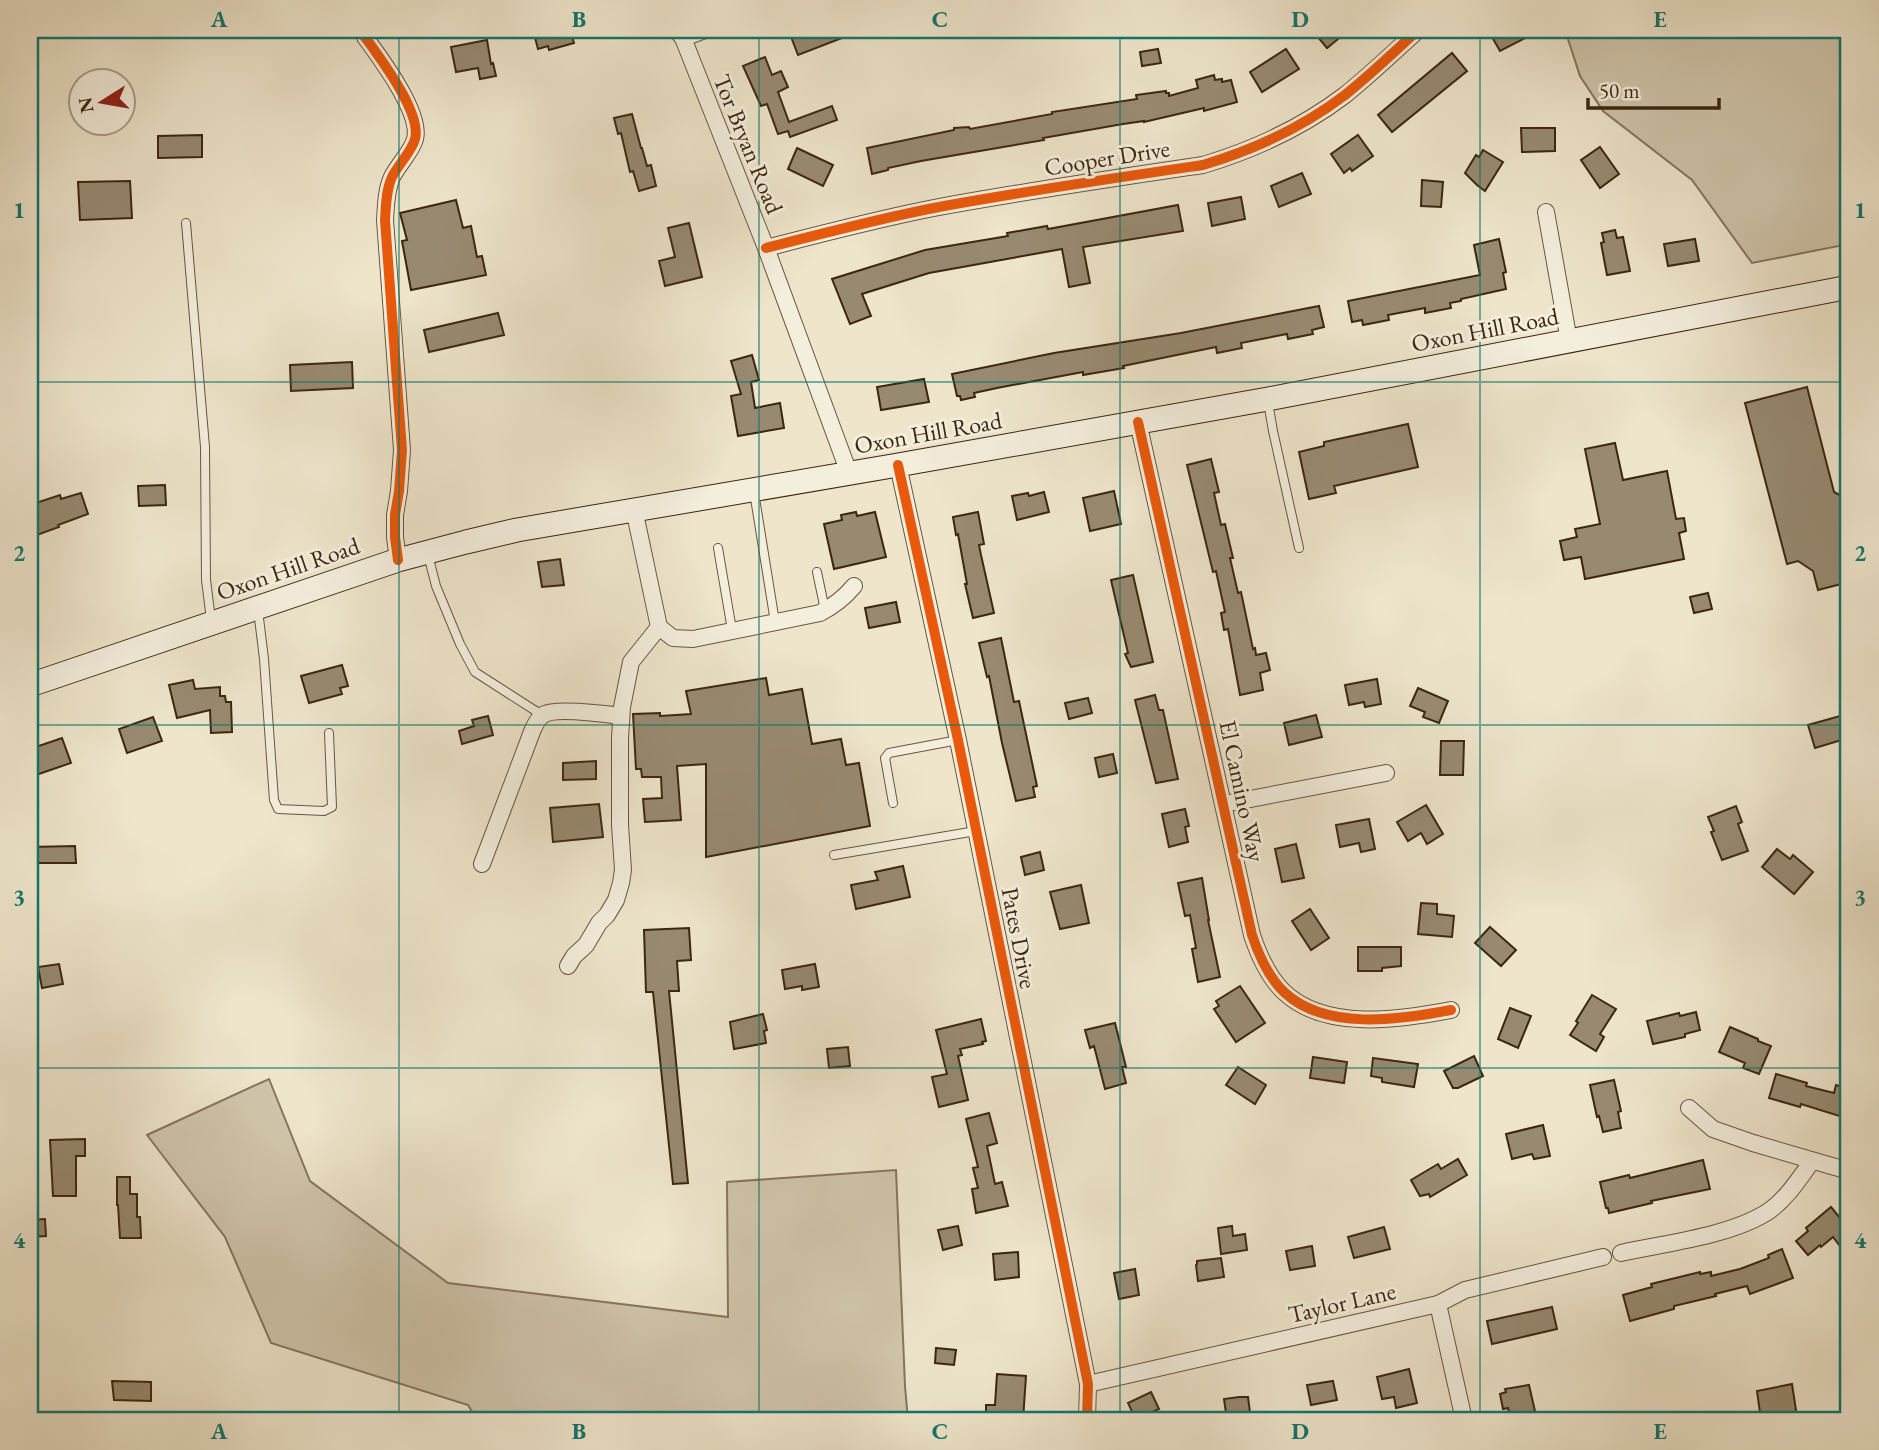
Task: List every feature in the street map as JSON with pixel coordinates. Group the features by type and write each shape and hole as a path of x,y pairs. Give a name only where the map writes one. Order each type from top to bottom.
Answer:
{"main road":[{"name":"Oxon Hill Road","path":"30,685 398,560 517,530 1268,399 1849,288"}],"street":[{"path":"680,34 705,30"},
{"name":"Cooper Drive","path":"766,248 937,208 1203,165 1229,157 1286,131 1342,97 1418,30"},
{"name":"Tor Bryan Road","path":"680,34 766,248 849,473"},
{"path":"365,37 399,86 412,114 415,131 415,139 391,178 384,220 402,450 395,515 398,560"},
{"path":"1546,212 1569,341"},
{"name":"El Camino Way","path":"1138,422 1252,935 1268,973 1283,991 1302,1006 1325,1014 1358,1019 1392,1019 1451,1010"},
{"name":"Pates Drive","path":"898,465 958,740 1088,1384 1087,1420"},
{"path":"634,509 659,627 673,638 694,639 825,610 842,599 854,586"},
{"path":"568,965 607,915 616,900 621,883 620,738 625,684 631,662 659,627"},
{"path":"481,864 533,729 542,715 554,711 621,716"},
{"path":"1224,804 1386,773"},
{"path":"1689,1108 1713,1129 1849,1171"},
{"path":"1621,1253 1719,1231 1752,1220 1770,1210 1787,1194 1812,1161"},
{"name":"Taylor Lane","path":"1088,1384 1438,1304 1465,1290 1603,1257"},
{"path":"1438,1304 1464,1420"}],"lane":[{"path":"186,223 205,447 206,580 211,623"},
{"path":"1268,399 1299,548"},
{"path":"754,489 775,622"},
{"path":"718,548 732,631"},
{"path":"427,552 436,586 475,672 542,715"},
{"path":"817,572 825,610"},
{"path":"257,607 264,659 274,800 278,809 324,811 332,807 329,733"},
{"path":"893,803 885,758 889,753 958,740"},
{"path":"834,855 976,831"}],"shaded area":[{"path":"1565,30 1849,30 1849,244 1752,263 1692,180 1603,111 1580,76"},
{"path":"269,1079 310,1181 448,1283 728,1317 727,1182 896,1170 908,1420 477,1420 468,1405 271,1343 225,1237 147,1135"}],"building":[{"path":"549,30 570,30 574,43 549,50 548,46 538,49 534,34"},
{"path":"800,30 860,31 798,55 790,34"},
{"path":"1312,30 1349,30 1327,48"},
{"path":"1488,30 1541,30 1500,51"},
{"path":"487,40 496,76 480,79 478,68 456,72 451,47"},
{"path":"1158,49 1161,63 1142,66 1140,52"},
{"path":"1286,49 1299,69 1262,92 1250,72"},
{"path":"1452,53 1467,71 1392,132 1378,115"},
{"path":"765,57 772,75 781,71 788,87 778,92 789,122 832,106 837,120 790,137 788,131 778,134 767,104 761,106 743,66"},
{"path":"1214,75 1215,80 1231,80 1237,102 1204,111 1204,108 1144,122 921,161 872,174 867,148 954,128 970,129 1052,112 1137,99 1136,95 1166,91 1169,96 1198,88 1196,80"},
{"path":"632,114 647,166 651,165 656,186 639,191 633,171 630,172 621,133 618,134 614,118"},
{"path":"1521,128 1555,128 1555,151 1522,152"},
{"path":"202,135 202,157 158,158 158,136"},
{"path":"1358,135 1373,156 1352,171 1350,168 1344,173 1331,154"},
{"path":"1600,147 1619,174 1600,188 1581,160"},
{"path":"797,148 833,165 823,186 788,169"},
{"path":"1483,150 1503,162 1485,191 1465,173 1476,155 1479,157"},
{"path":"1302,173 1311,194 1279,207 1271,186"},
{"path":"1422,180 1443,182 1441,207 1421,206"},
{"path":"130,181 132,218 80,220 78,182"},
{"path":"1241,197 1245,219 1212,226 1208,203"},
{"path":"456,200 463,228 471,226 477,257 482,256 486,275 411,290 402,241 407,240 400,213"},
{"path":"1178,205 1183,231 1083,247 1090,283 1069,287 1062,249 929,273 862,294 871,316 850,324 832,279 925,250 1008,236 1007,233 1047,226 1048,229"},
{"path":"689,223 702,277 665,286 659,261 675,257 668,228"},
{"path":"1615,230 1617,238 1623,237 1630,271 1607,275 1601,243 1604,242 1602,233"},
{"path":"1499,239 1506,272 1503,273 1506,289 1461,299 1450,303 1451,308 1425,313 1425,308 1388,315 1389,320 1363,325 1362,320 1352,322 1348,301 1480,275 1474,245"},
{"path":"1695,239 1699,261 1668,266 1664,244"},
{"path":"1319,306 1324,327 1312,330 1313,334 1288,339 1287,334 1241,343 1242,348 1217,353 1216,347 1123,366 1124,368 1083,375 1083,372 997,388 974,393 975,397 961,400 960,396 957,396 952,374 1054,353 1181,333"},
{"path":"498,313 504,335 429,352 424,330"},
{"path":"752,355 759,380 751,382 755,408 780,403 784,428 738,436 731,396 741,394 731,361"},
{"path":"352,362 353,388 291,391 290,365"},
{"path":"924,379 929,402 881,410 877,387"},
{"path":"1807,387 1834,492 1849,500 1849,582 1818,590 1813,571 1798,561 1787,564 1745,403"},
{"path":"1408,424 1418,467 1334,486 1336,493 1309,499 1299,452 1324,446 1324,442"},
{"path":"1615,443 1623,480 1667,471 1676,519 1684,518 1686,531 1679,533 1684,559 1585,579 1581,557 1564,560 1560,541 1577,537 1575,529 1600,524 1585,449"},
{"path":"1211,459 1219,492 1214,493 1221,525 1225,524 1233,558 1230,558 1238,593 1241,592 1253,649 1255,648 1256,655 1266,653 1270,670 1260,673 1263,690 1240,695 1228,629 1224,630 1221,613 1225,612 1216,571 1213,572 1187,465"},
{"path":"165,485 166,505 139,506 138,486"},
{"path":"1114,491 1121,524 1090,531 1083,498"},
{"path":"1044,492 1049,512 1017,520 1012,496 1028,493 1029,496"},
{"path":"81,493 88,514 37,535 36,531 30,533 30,505 60,495 61,499"},
{"path":"856,512 857,516 875,512 886,557 834,569 824,524 842,520 841,515"},
{"path":"978,512 984,544 979,545 994,613 973,618 953,517"},
{"path":"560,559 564,585 542,587 538,562"},
{"path":"1133,575 1153,662 1131,667 1125,654 1128,653 1111,580"},
{"path":"1708,593 1712,609 1694,613 1690,597"},
{"path":"896,602 900,622 869,628 865,608"},
{"path":"1001,638 1014,702 1019,701 1037,786 1033,787 1035,797 1016,801 989,676 987,677 979,643"},
{"path":"342,665 348,686 340,688 342,694 309,703 301,676"},
{"path":"766,678 769,695 802,689 812,744 841,739 846,765 859,763 870,826 706,857 706,764 677,766 681,820 645,822 643,799 662,798 661,777 642,777 641,769 636,769 633,714 691,714 686,691"},
{"path":"1377,679 1381,704 1365,707 1364,702 1349,705 1345,685"},
{"path":"193,680 195,689 220,687 220,696 225,696 226,702 231,702 232,732 211,733 210,710 177,718 169,685"},
{"path":"1418,688 1448,701 1439,723 1423,717 1425,712 1410,706"},
{"path":"1155,695 1159,710 1163,710 1178,779 1156,783 1135,700"},
{"path":"1088,698 1092,713 1069,719 1065,703"},
{"path":"1316,715 1322,737 1289,745 1284,723"},
{"path":"488,716 493,735 462,744 459,731 474,726 472,720"},
{"path":"1840,716 1840,719 1849,716 1849,737 1815,748 1808,725"},
{"path":"153,717 162,741 127,753 119,729"},
{"path":"62,738 71,763 30,777 30,749"},
{"path":"1441,741 1464,741 1463,775 1440,775"},
{"path":"1113,754 1117,773 1099,777 1095,758"},
{"path":"596,761 596,779 563,780 563,763"},
{"path":"599,804 603,837 553,842 550,808"},
{"path":"1426,805 1443,834 1427,844 1421,833 1408,841 1397,822"},
{"path":"1736,806 1742,822 1738,824 1748,851 1722,860 1708,817"},
{"path":"1185,809 1189,826 1185,827 1188,842 1169,847 1162,814"},
{"path":"1369,819 1375,849 1361,852 1359,843 1340,847 1336,825"},
{"path":"1296,844 1304,878 1282,882 1275,849"},
{"path":"75,846 76,863 30,863 30,847"},
{"path":"1777,849 1790,859 1793,855 1813,872 1794,894 1762,867"},
{"path":"1040,852 1044,870 1025,875 1021,857"},
{"path":"903,866 910,897 856,909 851,885 878,880 875,872"},
{"path":"1202,878 1220,977 1198,982 1190,915 1185,916 1178,883"},
{"path":"1081,885 1089,923 1060,929 1050,892"},
{"path":"1421,903 1437,904 1437,914 1454,916 1452,937 1418,934"},
{"path":"1310,909 1329,938 1311,950 1292,921"},
{"path":"1490,927 1516,950 1501,966 1475,943"},
{"path":"689,928 691,960 677,961 679,991 669,991 688,1183 673,1184 653,992 646,992 644,930"},
{"path":"1358,947 1401,947 1401,966 1382,968 1382,971 1358,971"},
{"path":"59,964 63,984 42,988 38,967"},
{"path":"815,964 819,987 785,989 782,970"},
{"path":"1240,986 1265,1023 1236,1042 1214,1009 1219,1006 1216,1001"},
{"path":"1592,995 1616,1009 1600,1034 1604,1037 1596,1051 1570,1035"},
{"path":"1510,1008 1531,1016 1518,1048 1498,1039"},
{"path":"1696,1012 1700,1030 1685,1034 1685,1037 1653,1044 1647,1021"},
{"path":"763,1014 767,1030 764,1031 766,1043 734,1049 730,1022"},
{"path":"981,1019 986,1041 960,1049 962,1055 958,1056 968,1100 939,1107 932,1077 947,1074 936,1030"},
{"path":"1115,1023 1126,1067 1122,1067 1126,1083 1105,1089 1094,1046 1090,1048 1085,1030"},
{"path":"1730,1027 1771,1046 1759,1074 1743,1068 1745,1063 1719,1052"},
{"path":"848,1047 850,1066 829,1068 827,1049"},
{"path":"1474,1056 1483,1076 1453,1088 1444,1071"},
{"path":"1313,1057 1347,1062 1344,1083 1310,1078"},
{"path":"1373,1058 1418,1064 1414,1087 1382,1082 1382,1078 1371,1076"},
{"path":"1238,1067 1266,1085 1255,1104 1226,1085"},
{"path":"1776,1074 1834,1093 1836,1085 1849,1089 1849,1119 1801,1104 1800,1107 1769,1098"},
{"path":"1614,1080 1621,1111 1618,1112 1621,1128 1603,1132 1590,1085"},
{"path":"989,1113 997,1143 987,1146 995,1184 1002,1182 1008,1206 976,1213 972,1189 978,1188 973,1168 978,1167 966,1119"},
{"path":"1543,1125 1550,1156 1534,1159 1532,1154 1512,1159 1506,1134"},
{"path":"85,1139 85,1156 76,1156 76,1196 53,1196 50,1140"},
{"path":"1458,1159 1467,1175 1430,1197 1429,1194 1420,1196 1411,1180 1438,1164 1441,1169"},
{"path":"1703,1160 1710,1189 1609,1213 1606,1208 1600,1182 1629,1175 1630,1178"},
{"path":"117,1177 130,1177 130,1194 137,1194 141,1238 120,1238"},
{"path":"1831,1207 1849,1229 1849,1238 1840,1246 1833,1237 1808,1255 1796,1241 1808,1231 1806,1228"},
{"path":"45,1219 46,1236 30,1237 30,1220"},
{"path":"958,1226 962,1245 943,1250 938,1230"},
{"path":"1232,1226 1233,1236 1245,1234 1247,1250 1221,1254 1218,1228"},
{"path":"1384,1227 1390,1249 1354,1258 1348,1237"},
{"path":"1312,1246 1315,1266 1290,1270 1286,1251"},
{"path":"1782,1249 1793,1278 1750,1294 1747,1286 1630,1321 1623,1295 1652,1287 1651,1284 1700,1272 1711,1272 1711,1276 1740,1269 1769,1258 1768,1255"},
{"path":"1018,1252 1019,1277 995,1280 993,1254"},
{"path":"1221,1258 1224,1277 1198,1281 1197,1261"},
{"path":"1135,1269 1139,1295 1119,1299 1114,1273"},
{"path":"1552,1307 1557,1329 1492,1344 1487,1321"},
{"path":"936,1348 956,1350 954,1365 935,1363"},
{"path":"1409,1369 1417,1403 1396,1408 1394,1397 1382,1399 1377,1377"},
{"path":"997,1374 1026,1376 1023,1420 986,1420 986,1405 995,1405"},
{"path":"112,1381 151,1382 151,1401 114,1400"},
{"path":"1333,1381 1337,1400 1311,1405 1307,1385"},
{"path":"1792,1384 1797,1417 1761,1420 1757,1391"},
{"path":"1529,1385 1537,1420 1511,1420 1508,1408 1503,1409 1500,1394 1506,1392 1505,1389"},
{"path":"1151,1392 1159,1409 1136,1420 1128,1403"},
{"path":"1248,1397 1251,1420 1227,1420 1224,1399"}],"cycle path":[{"path":"766,248 939,207 1203,165 1222,159 1259,145 1329,107 1364,80 1418,30"},
{"path":"365,37 398,86 415,128 413,144 390,182 385,220 402,450 395,515 398,560"},
{"path":"1138,422 1252,935 1265,966 1284,992 1320,1013 1386,1019 1451,1010"},
{"path":"898,465 958,740 1088,1384 1087,1420"}]}
